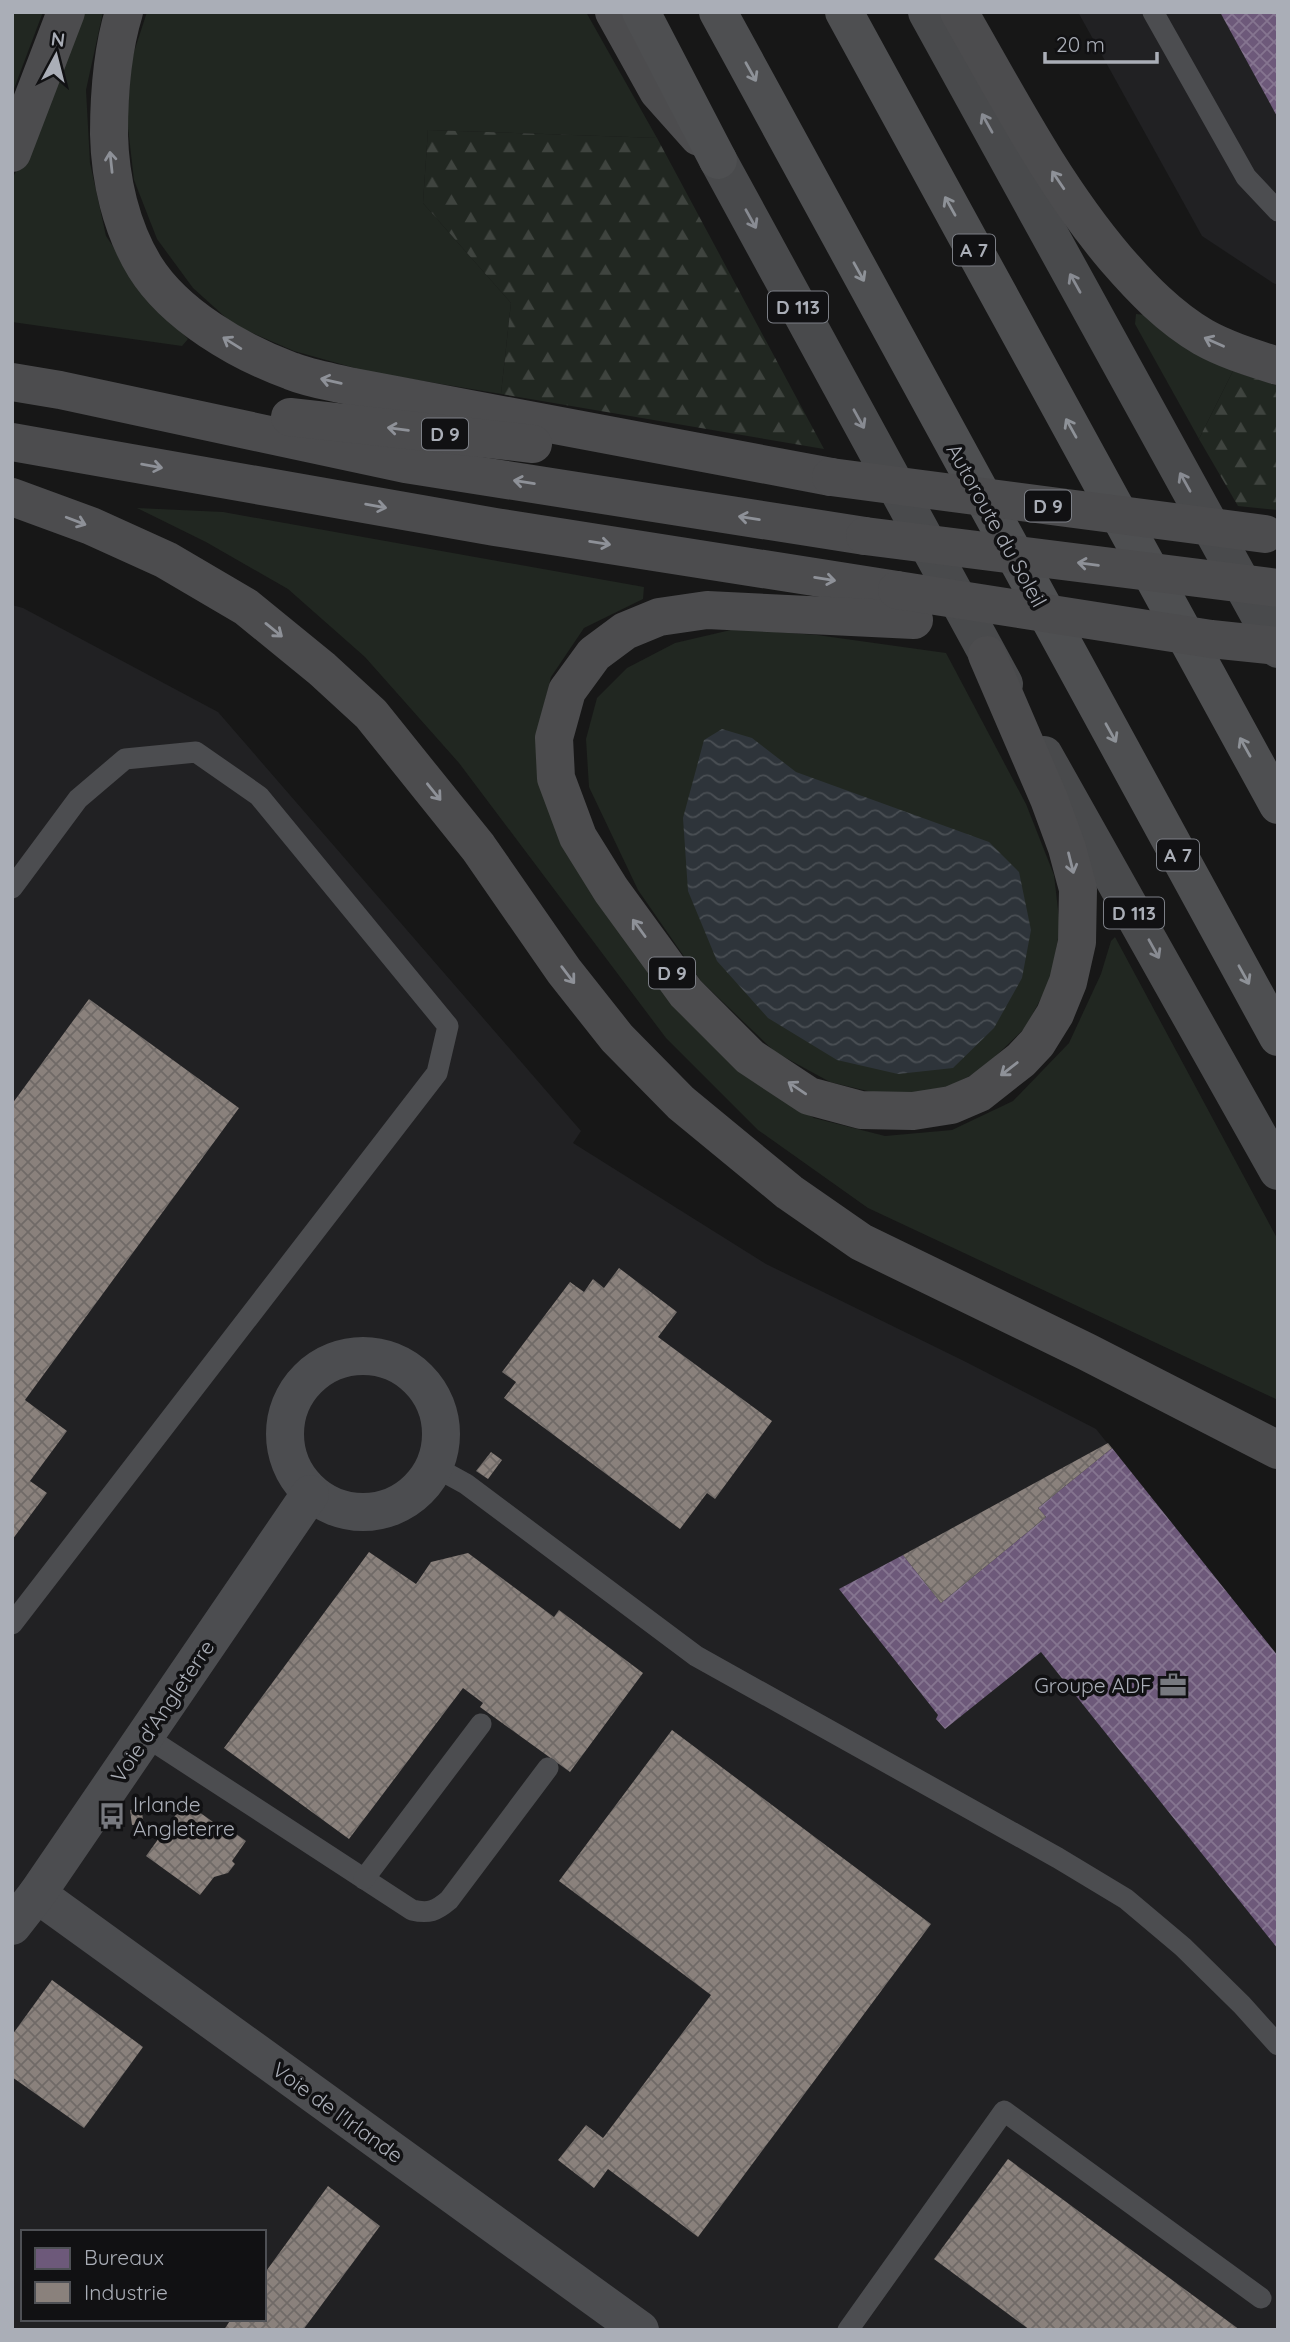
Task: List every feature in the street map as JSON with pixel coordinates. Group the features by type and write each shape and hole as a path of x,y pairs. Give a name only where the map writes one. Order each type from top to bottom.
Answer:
{"highway":[{"path":"12,153 66,12"},
{"path":"124,12 116,37 109,105 114,184 130,237 145,267 162,289 201,324 248,353 293,372 353,387 831,477"},
{"path":"614,12 658,91 718,159"},
{"name":"D 113","path":"641,12 718,159"},
{"name":"Autoroute du Soleil","path":"718,12 1278,1037"},
{"name":"A 7","path":"844,12 1278,805"},
{"path":"960,12 1039,152 1088,226 1135,281 1161,307 1204,337 1278,366"},
{"name":"D 9","path":"12,382 405,464 865,536 1278,588"},
{"name":"D 9","path":"60,390 831,477 1271,535"},
{"name":"D 9","path":"12,442 495,527 906,605 1099,621 1278,649"},
{"path":"12,498 91,526 166,560 246,607 322,669 371,714 470,837 564,971 617,1038 681,1103 789,1192 861,1242 1087,1352 1278,1450"},
{"name":"D 9","path":"906,605 707,610 659,617 625,631 594,654 567,691 554,738 556,778 578,837 611,890 686,993 750,1057 809,1096 861,1110 913,1111 951,1105 979,1093 1021,1060 1037,1043 1055,1014 1068,982 1077,942 1077,889 1067,848 1049,799 987,655"}],"main road":[{"path":"927,12 1278,649"},
{"name":"D 113","path":"718,159 987,655 1278,1171"}],"street":[{"path":"354,1356 376,1357 403,1366 424,1384 439,1413 442,1441 435,1467 416,1493 393,1507 366,1513 342,1510 310,1494 291,1467 285,1440 288,1413 306,1381 328,1364 354,1356"},
{"name":"Voie d'Angleterre","path":"12,1926 37,1894 310,1494"},
{"name":"Voie de l'Irlande","path":"37,1894 640,2330"}],"lane":[{"path":"1153,12 1246,177 1278,211"},
{"path":"12,888 78,799 125,759 196,752 259,796 448,1026 437,1073 12,1624"},
{"path":"435,1467 466,1484 696,1656 1058,1858 1126,1899 1183,1947 1278,2045"},
{"path":"364,1879 481,1724"},
{"path":"145,1736 412,1910 426,1913 437,1910 449,1900 548,1768"},
{"path":"848,2330 1004,2111 1261,2298"}],"shaded area":[{"path":"1078,12 1278,12 1278,285 1202,236"},
{"path":"12,605 23,608 218,712 581,1131 573,1143 766,1264 1096,1429 1278,1656 1278,2330 12,2330"}],"green space":[{"path":"12,12 43,12 12,94"},
{"path":"81,12 103,12 86,90 90,163 106,236 142,290 188,339 182,346 12,322 12,179 30,145"},
{"path":"147,12 586,12 657,138 428,130 423,203 511,303 501,394 369,372 294,351 234,325 193,288 157,239 134,180 127,119 132,58"},
{"path":"428,130 657,138 824,449 501,394 511,303 423,203"},
{"path":"1136,314 1146,315 1233,371 1199,439 1135,324"},
{"path":"1233,371 1278,386 1278,510 1238,506 1199,439"},
{"path":"137,508 223,512 644,587 643,599 584,628 551,677 540,721 546,783 743,1074 814,1118 885,1136 952,1130 1013,1101 1069,1043 1115,937 1278,1240 1278,1400 868,1208 758,1130 666,1038 459,763 365,657 288,589 206,542"},
{"path":"735,629 817,635 946,653 1026,804 1054,875 1060,927 1051,979 1026,1027 980,1071 935,1093 884,1095 830,1082 775,1052 701,981 638,890 589,787 586,739 597,698 627,668 675,643"}],"water":[{"path":"722,729 752,738 796,772 989,842 1019,872 1031,930 1022,978 994,1028 953,1068 898,1074 837,1060 768,1018 717,961 688,891 683,818 704,740"}],"building: Bureaux":[{"path":"1220,12 1278,12 1278,118"},
{"name":"Groupe ADF","path":"1112,1448 1278,1656 1278,1949 1041,1652 945,1729 936,1719 938,1715 839,1589 903,1555 941,1603 1046,1517 1038,1508"}],"building: Industrie":[{"path":"89,999 239,1108 25,1400 67,1431 30,1481 47,1493 12,1540 12,1104"},
{"path":"619,1268 677,1312 658,1337 772,1421 715,1499 707,1493 680,1529 504,1398 516,1382 502,1372 570,1282 584,1292 593,1279 604,1288"},
{"path":"1108,1443 1112,1448 1038,1508 1046,1517 941,1603 903,1555"},
{"path":"491,1452 502,1460 488,1479 476,1471"},
{"path":"369,1552 416,1584 431,1562 468,1553 554,1617 559,1610 643,1673 570,1772 480,1707 483,1703 463,1688 349,1839 224,1748"},
{"path":"672,1730 931,1924 698,2237 608,2169 594,2188 558,2160 586,2125 603,2138 711,1995 559,1881"},
{"path":"185,1802 223,1829 225,1826 246,1841 232,1861 235,1864 228,1873 214,1877 200,1895 146,1856"},
{"path":"141,1808 144,1824 132,1825 130,1810"},
{"path":"52,1980 143,2047 84,2128 12,2077 12,2035"},
{"path":"1008,2159 1240,2330 1030,2330 934,2259"},
{"path":"328,2186 380,2226 303,2330 224,2330 230,2321 266,2321 266,2271"}],"place":[{"name":"Groupe ADF","path":"1173,1685"},
{"name":"Irlande Angleterre","path":"112,1816"}]}
